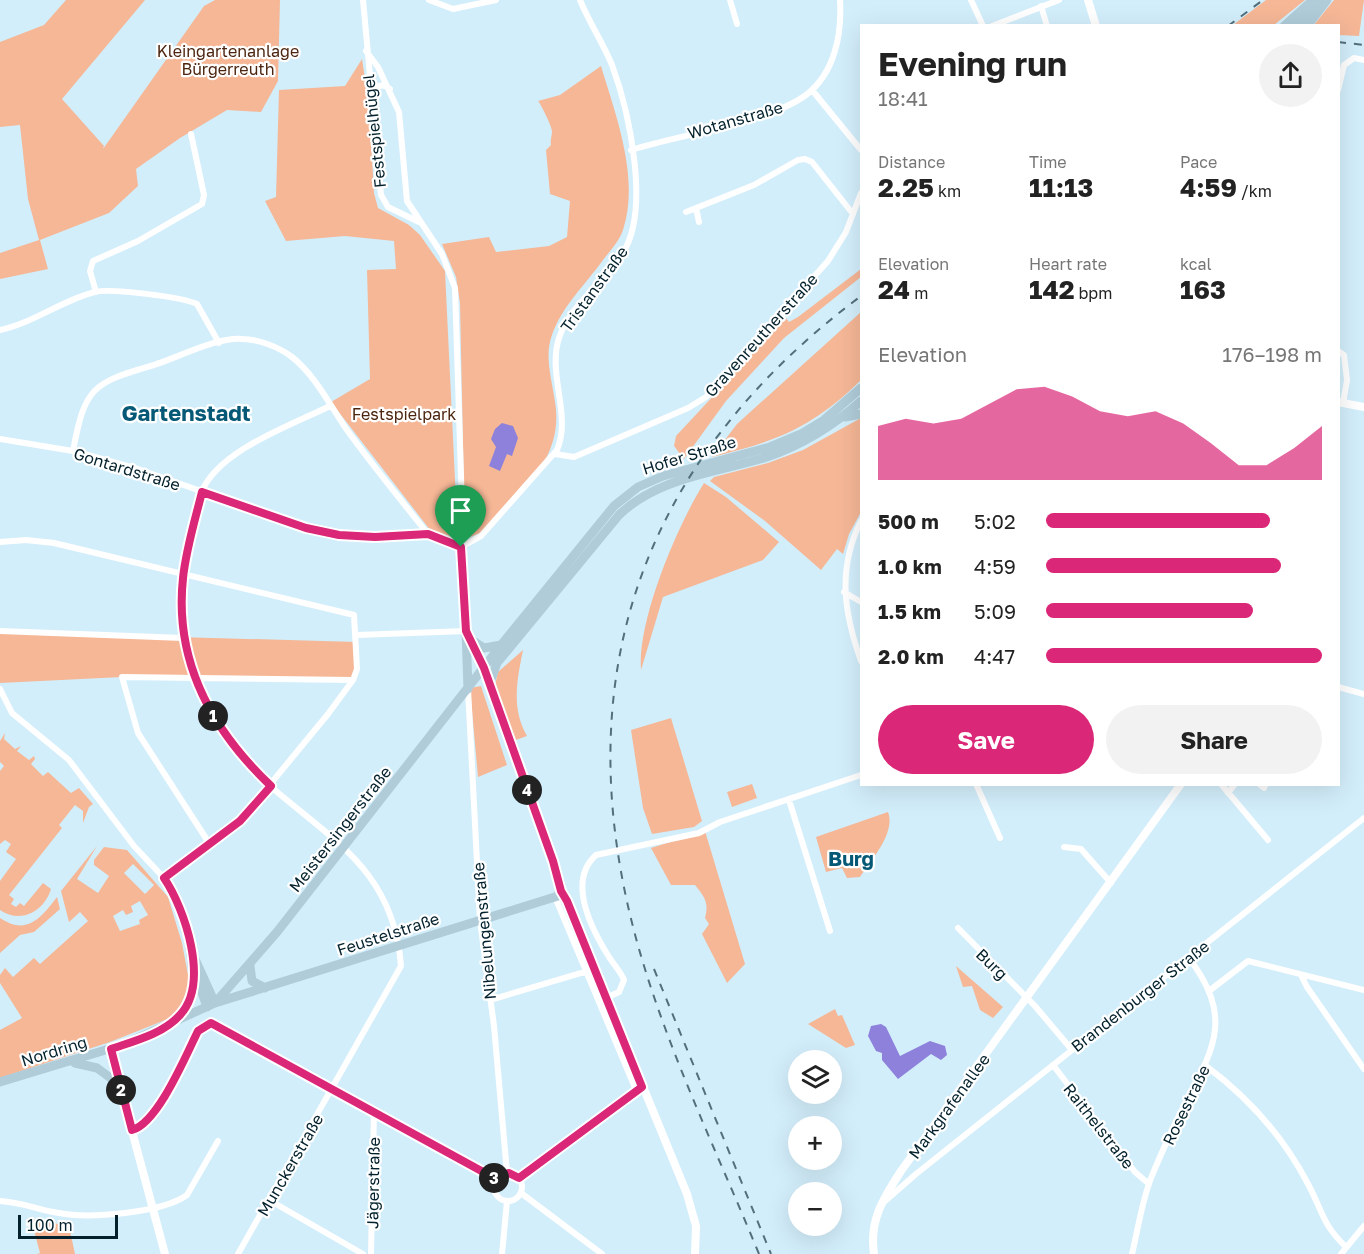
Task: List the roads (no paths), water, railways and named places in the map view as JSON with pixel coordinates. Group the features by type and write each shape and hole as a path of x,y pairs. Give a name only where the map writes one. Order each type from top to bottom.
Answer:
{"main road":[{"path":"1286,24 1313,0"},
{"path":"1298,24 1320,0"},
{"path":"1309,24 1327,0"},
{"name":"Hofer Straße","path":"489,684 497,663 619,515 639,497 665,485 790,448 843,418 859,396"},
{"name":"Hofer Straße","path":"484,668 614,506 626,495 663,476 770,447 801,434 859,396"},
{"path":"843,418 860,414"},
{"path":"466,631 484,668 559,891"},
{"path":"466,631 468,689"},
{"path":"472,641 489,648 502,644"},
{"path":"467,655 475,654 479,657"},
{"name":"Meistersingerstraße","path":"211,1005 250,966 484,668"},
{"name":"Feustelstraße","path":"211,1005 400,947 559,891"},
{"path":"166,1027 180,1015 192,998 192,963 189,941"},
{"path":"189,941 211,1005"},
{"path":"192,963 211,1005"},
{"path":"250,966 252,981 265,988"},
{"name":"Nordring","path":"0,1082 111,1049 166,1027 211,1005"},
{"path":"69,1063 92,1066 120,1085"}],"street":[{"path":"363,0 366,51"},
{"path":"429,0 453,9 496,0"},
{"name":"Tristanstraße","path":"555,454 561,437 555,364 558,341 570,316 617,261 628,243 638,193 631,150 612,67 580,0"},
{"path":"730,0 737,24"},
{"name":"Wotanstraße","path":"631,150 770,112 798,100 812,90 830,64 837,47 840,0"},
{"path":"971,0 982,24"},
{"path":"997,24 1059,0"},
{"path":"1088,0 1095,24"},
{"path":"1041,6 1046,24"},
{"name":"Festspielhügel","path":"366,51 382,199 388,207 419,222"},
{"name":"Festspielhügel","path":"366,51 390,89 399,112 407,201 419,222"},
{"path":"1340,81 1344,64 1354,58 1364,60"},
{"path":"371,88 384,85 390,89"},
{"path":"812,90 860,149"},
{"path":"96,292 90,270 93,261 138,242 202,204 204,195 191,134"},
{"path":"686,212 754,185 798,160 805,159 812,162 853,214"},
{"name":"Gravenreutherstraße","path":"555,454 574,457 703,399 828,261 840,242 860,196"},
{"path":"696,208 699,222"},
{"path":"357,635 466,631 461,547 454,288 445,259 419,222"},
{"path":"0,330 18,327 96,292 191,301 202,310 219,343"},
{"path":"73,452 82,410 89,396 101,384 122,374 219,343 237,339 251,340 285,352 302,366 428,534"},
{"path":"1340,352 1344,355 1347,380 1341,403 1364,407"},
{"path":"330,406 240,451 225,462 202,492 183,576 183,638 194,678 205,702 231,744 271,786 345,847 378,888 400,947"},
{"name":"Gontardstraße","path":"0,439 73,452 138,469 306,528 339,535 403,537 428,534 461,547"},
{"path":"461,547 481,536 555,454"},
{"path":"860,524 847,557 844,592 846,615 860,658"},
{"path":"0,542 54,543 183,576 349,613 356,620 357,669 353,680 271,786 240,821 164,878"},
{"path":"844,592 860,601"},
{"path":"0,631 183,638"},
{"path":"209,843 138,733 122,677 353,680"},
{"path":"1340,688 1346,692 1364,694"},
{"path":"0,689 12,713 69,760 134,846 164,878 174,894 189,941"},
{"name":"Nibelungenstraße","path":"468,689 480,920 507,1173"},
{"path":"606,998 619,992 624,986 624,980 607,953 585,904 582,891 582,880 587,865 601,852 699,833 720,822 860,775"},
{"path":"977,786 1000,838"},
{"name":"Markgrafenallee","path":"876,1213 895,1180 1179,786"},
{"path":"1223,786 1269,840"},
{"path":"1228,793 1233,786"},
{"path":"789,800 830,931"},
{"name":"Brandenburger Straße","path":"876,1213 916,1174 1364,818"},
{"path":"1064,847 1082,849 1111,883"},
{"path":"559,891 567,901 590,970 639,1089 687,1194 696,1226 695,1254"},
{"name":"Burg","path":"958,928 1028,998"},
{"name":"Munckerstraße","path":"238,1254 401,966 400,947"},
{"name":"Rosestraße","path":"1132,1254 1149,1184 1183,1108 1206,1066 1215,1038 1209,991 1189,958"},
{"path":"1209,991 1248,961 1364,990"},
{"path":"590,970 606,998 639,1089"},
{"path":"490,1000 590,970"},
{"path":"1302,975 1307,987 1364,1069"},
{"path":"1028,998 1072,1050"},
{"path":"132,1130 142,1126 156,1109 198,1031 211,1023 496,1179"},
{"path":"111,1049 165,1254"},
{"name":"Raithelstraße","path":"1053,1065 1135,1172 1149,1184"},
{"path":"1206,1066 1241,1094 1278,1136 1308,1184 1329,1231 1346,1247"},
{"path":"519,1178 639,1089"},
{"name":"Jägerstraße","path":"371,1254 374,1112"},
{"path":"0,1201 62,1214 118,1212 152,1207 181,1199 187,1194 218,1141"},
{"path":"507,1173 519,1178 522,1184 520,1193 514,1200 507,1201 495,1193 496,1179 507,1173"},
{"name":"Brandenburger Straße","path":"895,1180 907,1179 916,1174"},
{"path":"520,1193 602,1254"},
{"path":"270,1200 363,1254"},
{"path":"502,1254 507,1201"},
{"path":"874,1254 876,1213"},
{"path":"1341,1254 1364,1226"}],"railway":[{"path":"1231,24 1263,0"},
{"path":"1340,42 1364,45"},
{"path":"759,1254 679,1065 639,949 618,851 610,758 617,669 638,585 673,505 722,431 785,361 860,297"},
{"path":"654,969 771,1254"}],"district":[{"name":"Gartenstadt","path":"186,413"},
{"name":"Burg","path":"851,859"}],"park label":[{"name":"Kleingartenanlage Bürgerreuth","path":"228,60"},
{"name":"Festspielpark","path":"404,414"}]}
